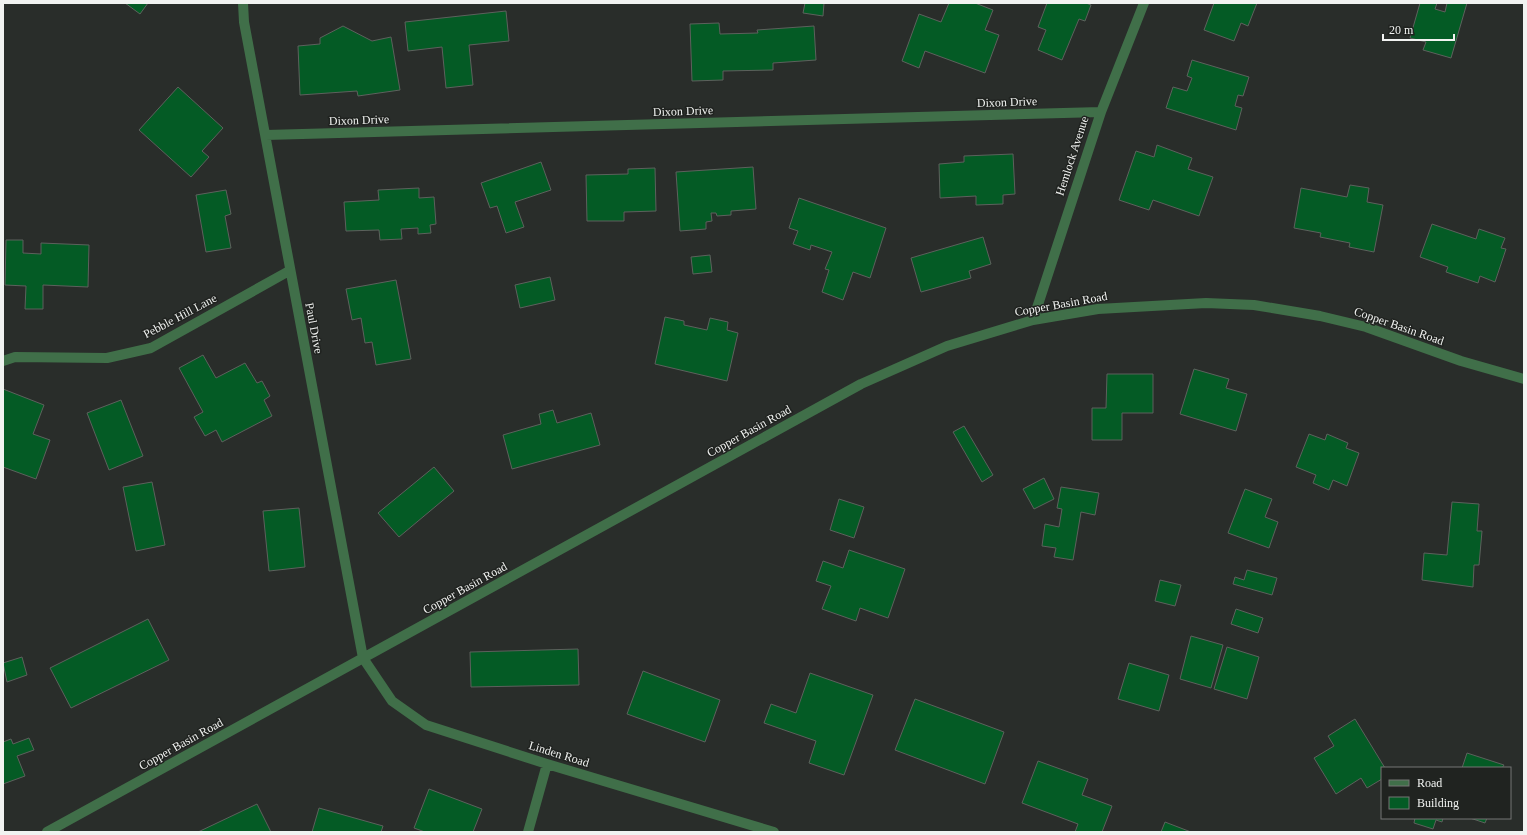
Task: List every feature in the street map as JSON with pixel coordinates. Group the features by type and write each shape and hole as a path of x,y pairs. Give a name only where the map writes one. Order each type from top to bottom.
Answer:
{"street":[{"name":"Paul Drive","path":"243,3 244,22 266,135 289,272 363,658"},
{"name":"Hemlock Avenue","path":"1033,320 1100,112 1144,3"},
{"name":"Dixon Drive","path":"266,135 1100,112"},
{"name":"Pebble Hill Lane","path":"3,361 15,357 107,358 151,348 289,272"},
{"name":"Copper Basin Road","path":"47,832 861,384 948,346 1033,320 1098,309 1140,305 1206,303 1254,305 1320,316 1366,327 1461,361 1524,379"},
{"name":"Linden Road","path":"363,658 392,701 426,725 547,764 774,832"},
{"path":"528,832 547,764"}],"building":[{"path":"125,3 148,3 140,14"},
{"path":"805,3 824,3 823,16 803,13"},
{"path":"949,3 975,3 993,10 985,30 999,35 985,73 925,51 919,68 902,61 919,14 941,22"},
{"path":"1047,3 1086,3 1091,5 1085,21 1079,19 1062,60 1038,50 1046,30 1038,27"},
{"path":"1214,3 1257,3 1248,26 1241,23 1234,41 1204,30"},
{"path":"1420,3 1437,3 1435,9 1445,12 1447,3 1467,3 1451,58 1423,50 1426,42 1410,38"},
{"path":"506,11 509,41 469,45 473,85 446,88 442,47 408,51 405,22"},
{"path":"719,23 720,34 758,33 757,30 814,26 816,60 773,63 773,70 723,71 723,80 692,81 690,24"},
{"path":"343,26 372,41 391,37 400,90 358,96 357,91 300,95 298,46 320,44 320,38"},
{"path":"1192,60 1249,77 1243,96 1238,95 1235,106 1242,108 1236,130 1166,108 1173,87 1187,91 1192,78 1187,76"},
{"path":"178,87 223,128 202,151 209,157 191,177 139,130"},
{"path":"1157,145 1192,158 1188,169 1213,177 1199,216 1153,200 1149,210 1119,200 1136,151 1154,157"},
{"path":"1013,154 1015,194 1003,195 1003,204 976,205 976,196 940,198 939,164 964,162 964,156"},
{"path":"541,162 551,190 515,202 524,227 506,233 497,206 490,208 481,183"},
{"path":"753,167 756,209 731,211 731,215 717,216 716,213 711,213 712,221 706,222 706,229 680,231 676,172"},
{"path":"655,168 656,211 624,212 624,221 587,221 586,175 628,174 628,169"},
{"path":"1350,185 1369,188 1367,202 1383,205 1374,252 1349,247 1350,243 1320,237 1321,233 1294,228 1301,188 1347,197"},
{"path":"419,188 419,198 434,197 436,224 430,225 431,233 418,234 418,228 401,229 402,239 380,240 379,230 346,231 344,202 379,200 378,190"},
{"path":"226,190 231,214 225,216 231,248 206,252 196,195"},
{"path":"799,198 886,228 870,278 853,272 843,300 822,292 829,270 825,269 832,252 811,245 810,250 793,244 798,231 789,228"},
{"path":"1432,224 1476,239 1479,229 1505,238 1501,248 1506,249 1495,282 1480,276 1478,283 1446,272 1448,267 1420,257"},
{"path":"983,237 991,264 969,271 971,278 921,292 911,258"},
{"path":"6,240 23,240 23,253 41,254 41,243 89,245 88,287 43,285 43,309 25,309 26,286 5,285"},
{"path":"710,255 712,272 693,274 691,257"},
{"path":"550,277 555,300 520,308 515,285"},
{"path":"396,280 411,359 376,365 372,342 365,343 361,318 352,320 346,289"},
{"path":"665,317 684,321 684,325 707,330 710,318 728,322 727,330 738,333 727,381 655,364"},
{"path":"203,355 216,378 245,363 257,383 262,381 270,396 264,400 272,416 222,442 216,430 205,436 194,417 203,412 179,368"},
{"path":"1194,369 1229,379 1226,388 1247,394 1236,431 1180,414"},
{"path":"1107,374 1153,374 1153,413 1122,413 1122,440 1092,440 1092,408 1106,408"},
{"path":"3,389 44,405 33,434 50,440 36,479 3,467"},
{"path":"121,400 143,456 109,470 87,413"},
{"path":"553,410 557,423 591,413 600,445 512,469 503,435 541,424 539,414"},
{"path":"964,426 993,475 982,482 953,432"},
{"path":"1309,434 1325,440 1327,434 1348,443 1346,448 1359,453 1347,486 1333,480 1329,490 1313,483 1316,475 1296,467"},
{"path":"434,467 454,491 399,537 378,513"},
{"path":"1044,478 1054,499 1034,509 1023,489"},
{"path":"152,482 165,545 136,551 123,487"},
{"path":"1061,487 1099,493 1095,515 1081,512 1073,560 1054,557 1056,548 1042,546 1045,524 1059,527 1062,509 1057,508"},
{"path":"1245,489 1272,499 1265,517 1278,522 1269,548 1228,533"},
{"path":"839,499 864,507 854,538 830,530"},
{"path":"1452,502 1479,504 1477,531 1482,531 1479,565 1474,565 1473,587 1422,580 1424,553 1447,555"},
{"path":"299,508 305,567 269,571 263,511"},
{"path":"849,550 905,569 888,618 860,608 856,621 822,609 831,586 816,581 823,561 843,568"},
{"path":"1247,570 1277,578 1272,595 1233,584 1235,577 1244,580"},
{"path":"1160,580 1181,585 1175,606 1155,601"},
{"path":"1236,609 1263,618 1258,633 1231,624"},
{"path":"148,619 169,660 71,708 50,668"},
{"path":"1191,636 1223,645 1211,688 1180,679"},
{"path":"1227,647 1259,657 1247,699 1214,689"},
{"path":"578,649 579,685 471,687 470,652"},
{"path":"22,657 27,675 7,682 3,663"},
{"path":"1129,663 1169,675 1159,711 1118,699"},
{"path":"643,671 720,700 705,742 627,714"},
{"path":"810,673 873,695 844,775 809,763 816,741 764,723 771,704 796,713"},
{"path":"915,699 1004,732 985,784 895,750"},
{"path":"1355,719 1384,767 1381,767 1381,780 1367,788 1361,778 1336,794 1314,758 1334,746 1328,736"},
{"path":"29,738 34,750 17,756 25,776 3,784 3,742 11,739 13,744"},
{"path":"1467,753 1504,765 1503,767 1462,767"},
{"path":"1038,761 1088,779 1082,795 1112,806 1102,832 1075,832 1078,824 1022,803"},
{"path":"429,789 482,809 473,832 425,832 414,828"},
{"path":"257,804 271,832 198,832"},
{"path":"319,808 383,826 381,832 312,832"},
{"path":"1415,819 1443,819 1442,822 1436,820 1433,829 1414,823"},
{"path":"1473,819 1487,819 1485,823"},
{"path":"1165,822 1191,832 1161,832"}]}
